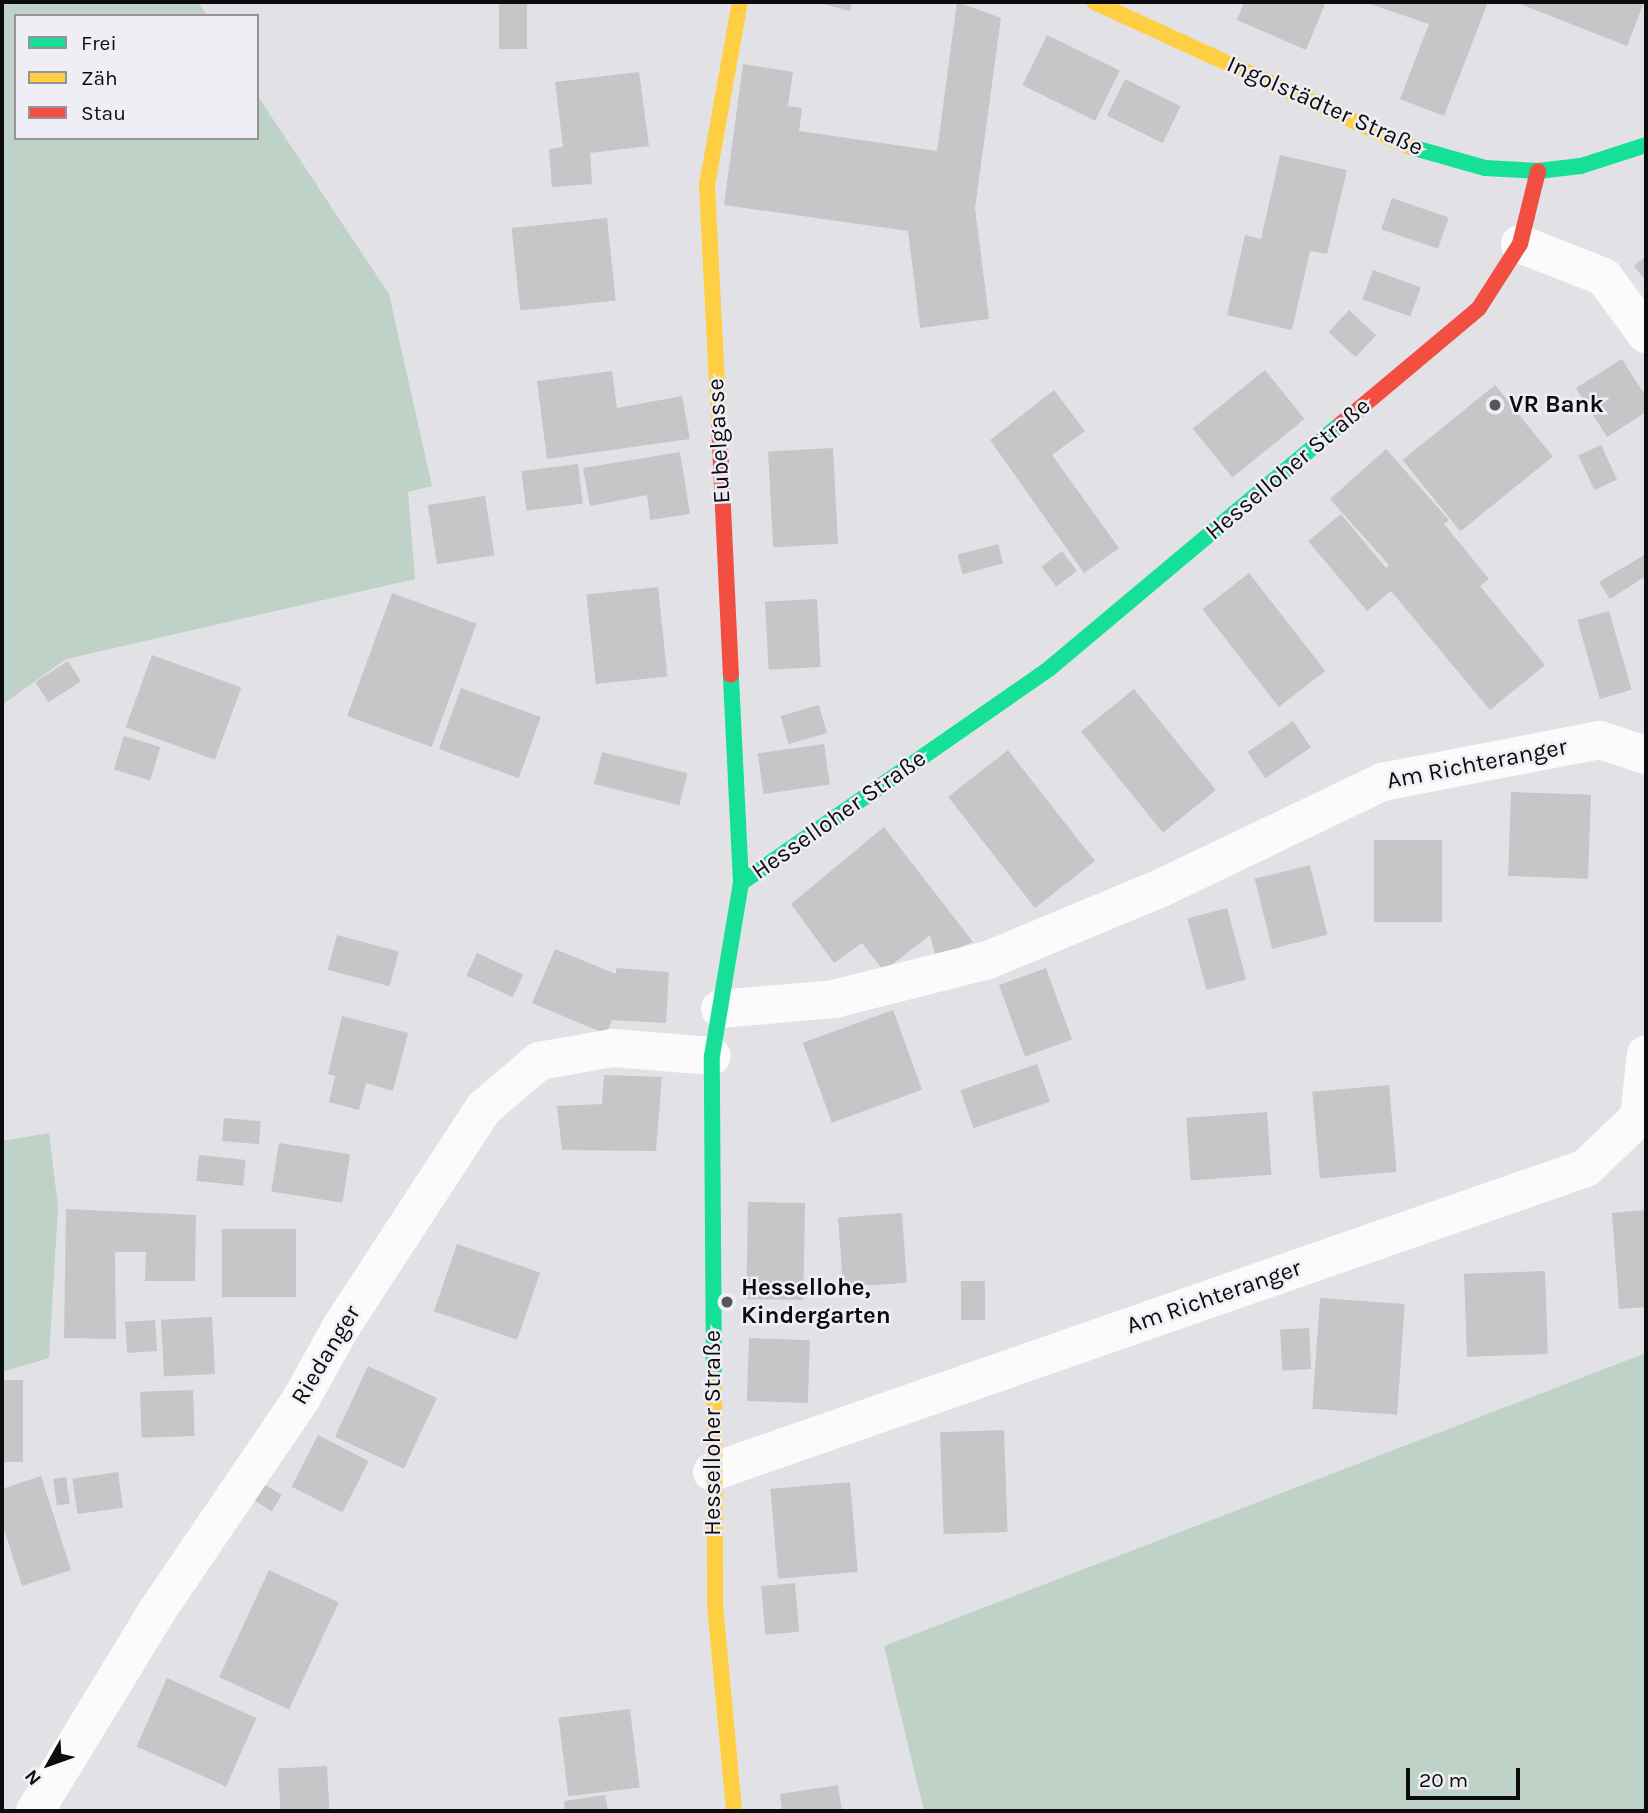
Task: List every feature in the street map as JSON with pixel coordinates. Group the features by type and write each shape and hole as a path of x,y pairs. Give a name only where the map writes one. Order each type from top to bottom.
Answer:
{"street":[{"name":"Eubelgasse","path":"740,2 707,185 741,883"},
{"name":"Ingolstädter Straße","path":"1094,2 1414,149 1485,168 1538,172 1581,166 1646,145"},
{"name":"Hesselloher Straße","path":"734,1811 715,1605 712,1472 712,1055 741,883 1070,651 1479,308 1520,244 1538,172"},
{"path":"1520,244 1604,278 1646,334"},
{"name":"Am Richteranger","path":"720,1009 834,999 988,960 1161,888 1382,782 1600,740 1646,754"},
{"name":"Riedanger","path":"35,1811 158,1612 302,1398 341,1327 484,1108 539,1060 613,1048 712,1055"},
{"name":"Am Richteranger","path":"712,1472 1586,1168 1639,1117 1646,1054"}],"green space":[{"path":"2,2 199,2 206,14 14,14 14,140 259,140 259,98 389,294 432,486 408,492 415,579 66,659 2,705"},
{"path":"49,1133 58,1207 49,1358 2,1372 2,1141"},
{"path":"1646,1353 1646,1811 924,1811 884,1646"}],"building":[{"path":"499,2 527,2 527,49 499,49"},
{"path":"815,2 852,2 850,11"},
{"path":"957,2 1001,18 975,208 989,319 920,328 908,231 724,205 743,64 793,72 788,106 802,108 799,131 937,151"},
{"path":"1244,2 1325,4 1306,50 1237,20"},
{"path":"1364,2 1488,2 1444,116 1400,99 1429,24"},
{"path":"1515,2 1644,2 1627,46"},
{"path":"1047,35 1120,71 1095,121 1022,85"},
{"path":"639,72 649,146 590,153 592,184 552,187 549,149 563,147 555,82"},
{"path":"1125,79 1181,106 1163,143 1107,116"},
{"path":"1280,155 1347,170 1327,254 1310,251 1292,330 1227,315 1245,235 1261,239"},
{"path":"1392,198 1449,218 1438,249 1381,229"},
{"path":"607,218 616,301 520,311 512,228"},
{"path":"1646,256 1646,281 1634,266"},
{"path":"1373,270 1421,287 1410,317 1362,299"},
{"path":"1349,310 1376,335 1356,357 1329,332"},
{"path":"1622,359 1646,397 1646,412 1607,437 1576,388"},
{"path":"1265,370 1305,419 1232,477 1193,429"},
{"path":"612,371 617,408 682,396 690,439 547,459 537,381"},
{"path":"1495,385 1553,456 1460,531 1403,460"},
{"path":"1054,390 1085,431 1052,455 1119,548 1084,573 990,440"},
{"path":"1601,445 1617,479 1594,490 1578,456"},
{"path":"833,448 838,544 773,547 768,451"},
{"path":"1386,449 1449,520 1444,524 1489,579 1480,586 1545,665 1490,710 1391,591 1367,611 1308,541 1341,514 1386,568 1389,565 1330,499"},
{"path":"680,452 690,514 650,520 647,495 590,506 583,468"},
{"path":"578,464 583,504 526,511 521,471"},
{"path":"485,496 494,555 437,564 428,505"},
{"path":"998,544 1003,563 963,574 957,555"},
{"path":"1062,551 1077,571 1056,587 1041,567"},
{"path":"1646,554 1646,576 1610,599 1599,582"},
{"path":"1249,573 1325,671 1279,707 1203,609"},
{"path":"658,587 667,677 596,684 586,595"},
{"path":"392,593 477,624 432,747 347,716"},
{"path":"817,599 821,667 769,670 765,602"},
{"path":"1609,611 1632,690 1600,699 1577,620"},
{"path":"152,655 241,687 215,760 126,727"},
{"path":"68,661 81,681 48,702 35,682"},
{"path":"461,688 541,717 519,778 439,749"},
{"path":"1134,689 1216,790 1163,833 1081,732"},
{"path":"819,705 827,733 789,744 781,716"},
{"path":"1293,721 1311,748 1265,778 1247,752"},
{"path":"124,736 160,747 150,781 114,769"},
{"path":"824,744 830,785 763,794 758,753"},
{"path":"1008,750 1095,861 1035,908 948,797"},
{"path":"602,752 687,773 679,805 594,784"},
{"path":"1511,792 1591,795 1588,879 1508,876"},
{"path":"884,827 973,942 936,958 930,935 884,971 862,943 834,963 791,904"},
{"path":"1374,840 1442,840 1442,922 1374,922"},
{"path":"1310,865 1327,935 1272,949 1255,879"},
{"path":"1227,908 1246,979 1207,990 1187,919"},
{"path":"337,935 399,952 390,986 328,970"},
{"path":"555,949 616,974 616,968 669,972 666,1023 612,1020 606,1034 532,1003"},
{"path":"477,953 523,975 513,997 466,976"},
{"path":"1046,968 1072,1039 1025,1057 999,985"},
{"path":"893,1010 922,1090 832,1123 803,1043"},
{"path":"342,1016 408,1033 393,1091 366,1083 359,1110 329,1102 335,1076 328,1074"},
{"path":"1037,1064 1050,1102 973,1128 960,1090"},
{"path":"604,1075 662,1077 656,1151 562,1150 557,1106 602,1104"},
{"path":"1389,1085 1397,1172 1320,1178 1312,1092"},
{"path":"1267,1112 1271,1175 1191,1180 1186,1118"},
{"path":"224,1118 261,1121 259,1144 222,1141"},
{"path":"279,1143 350,1154 342,1203 271,1191"},
{"path":"199,1155 246,1160 243,1186 196,1181"},
{"path":"748,1202 805,1203 803,1300 746,1299"},
{"path":"66,1209 196,1215 195,1281 145,1281 146,1252 115,1252 116,1339 64,1338"},
{"path":"1646,1210 1646,1307 1619,1309 1612,1213"},
{"path":"902,1213 907,1283 843,1287 838,1217"},
{"path":"222,1229 296,1229 296,1297 222,1297"},
{"path":"457,1244 540,1273 517,1340 434,1311"},
{"path":"1545,1271 1548,1354 1467,1357 1464,1274"},
{"path":"961,1281 985,1281 985,1320 961,1320"},
{"path":"1320,1298 1405,1304 1397,1415 1312,1409"},
{"path":"212,1317 215,1374 164,1377 161,1320"},
{"path":"155,1320 157,1351 127,1353 125,1322"},
{"path":"1309,1328 1311,1369 1282,1370 1280,1330"},
{"path":"749,1338 810,1340 808,1403 747,1401"},
{"path":"368,1366 437,1398 404,1469 335,1437"},
{"path":"2,1380 23,1380 23,1462 2,1462"},
{"path":"193,1390 195,1436 142,1438 140,1392"},
{"path":"1004,1430 1008,1532 944,1534 940,1432"},
{"path":"318,1435 369,1461 342,1513 292,1487"},
{"path":"118,1472 123,1508 77,1514 72,1478"},
{"path":"41,1476 71,1570 22,1586 2,1523 2,1489"},
{"path":"66,1477 70,1504 57,1506 53,1479"},
{"path":"850,1482 858,1572 778,1579 770,1489"},
{"path":"262,1483 282,1495 272,1511 252,1499"},
{"path":"269,1570 339,1603 289,1709 219,1677"},
{"path":"795,1583 799,1632 765,1635 761,1586"},
{"path":"167,1678 257,1718 226,1786 136,1747"},
{"path":"630,1709 640,1787 568,1796 559,1718"},
{"path":"327,1766 329,1811 280,1811 278,1769"},
{"path":"838,1785 842,1811 782,1811 780,1794"},
{"path":"605,1795 608,1811 565,1811 564,1801"}],"traffic: fast":[{"path":"1411,147 1485,168 1538,171 1581,166 1646,145"},
{"path":"741,883 1050,668 1341,424"},
{"path":"714,1379 712,1056 741,883 731,675"}],"traffic: slow":[{"path":"719,423 707,185 740,2"},
{"path":"1094,2 1411,147"},
{"path":"714,1379 715,1605 734,1811"}],"traffic: jam":[{"path":"1341,424 1479,308 1520,244 1538,171"},
{"path":"719,423 731,675"}],"place":[{"name":"VR Bank","path":"1495,405"},
{"name":"Hessellohe, Kindergarten","path":"727,1302"}]}
